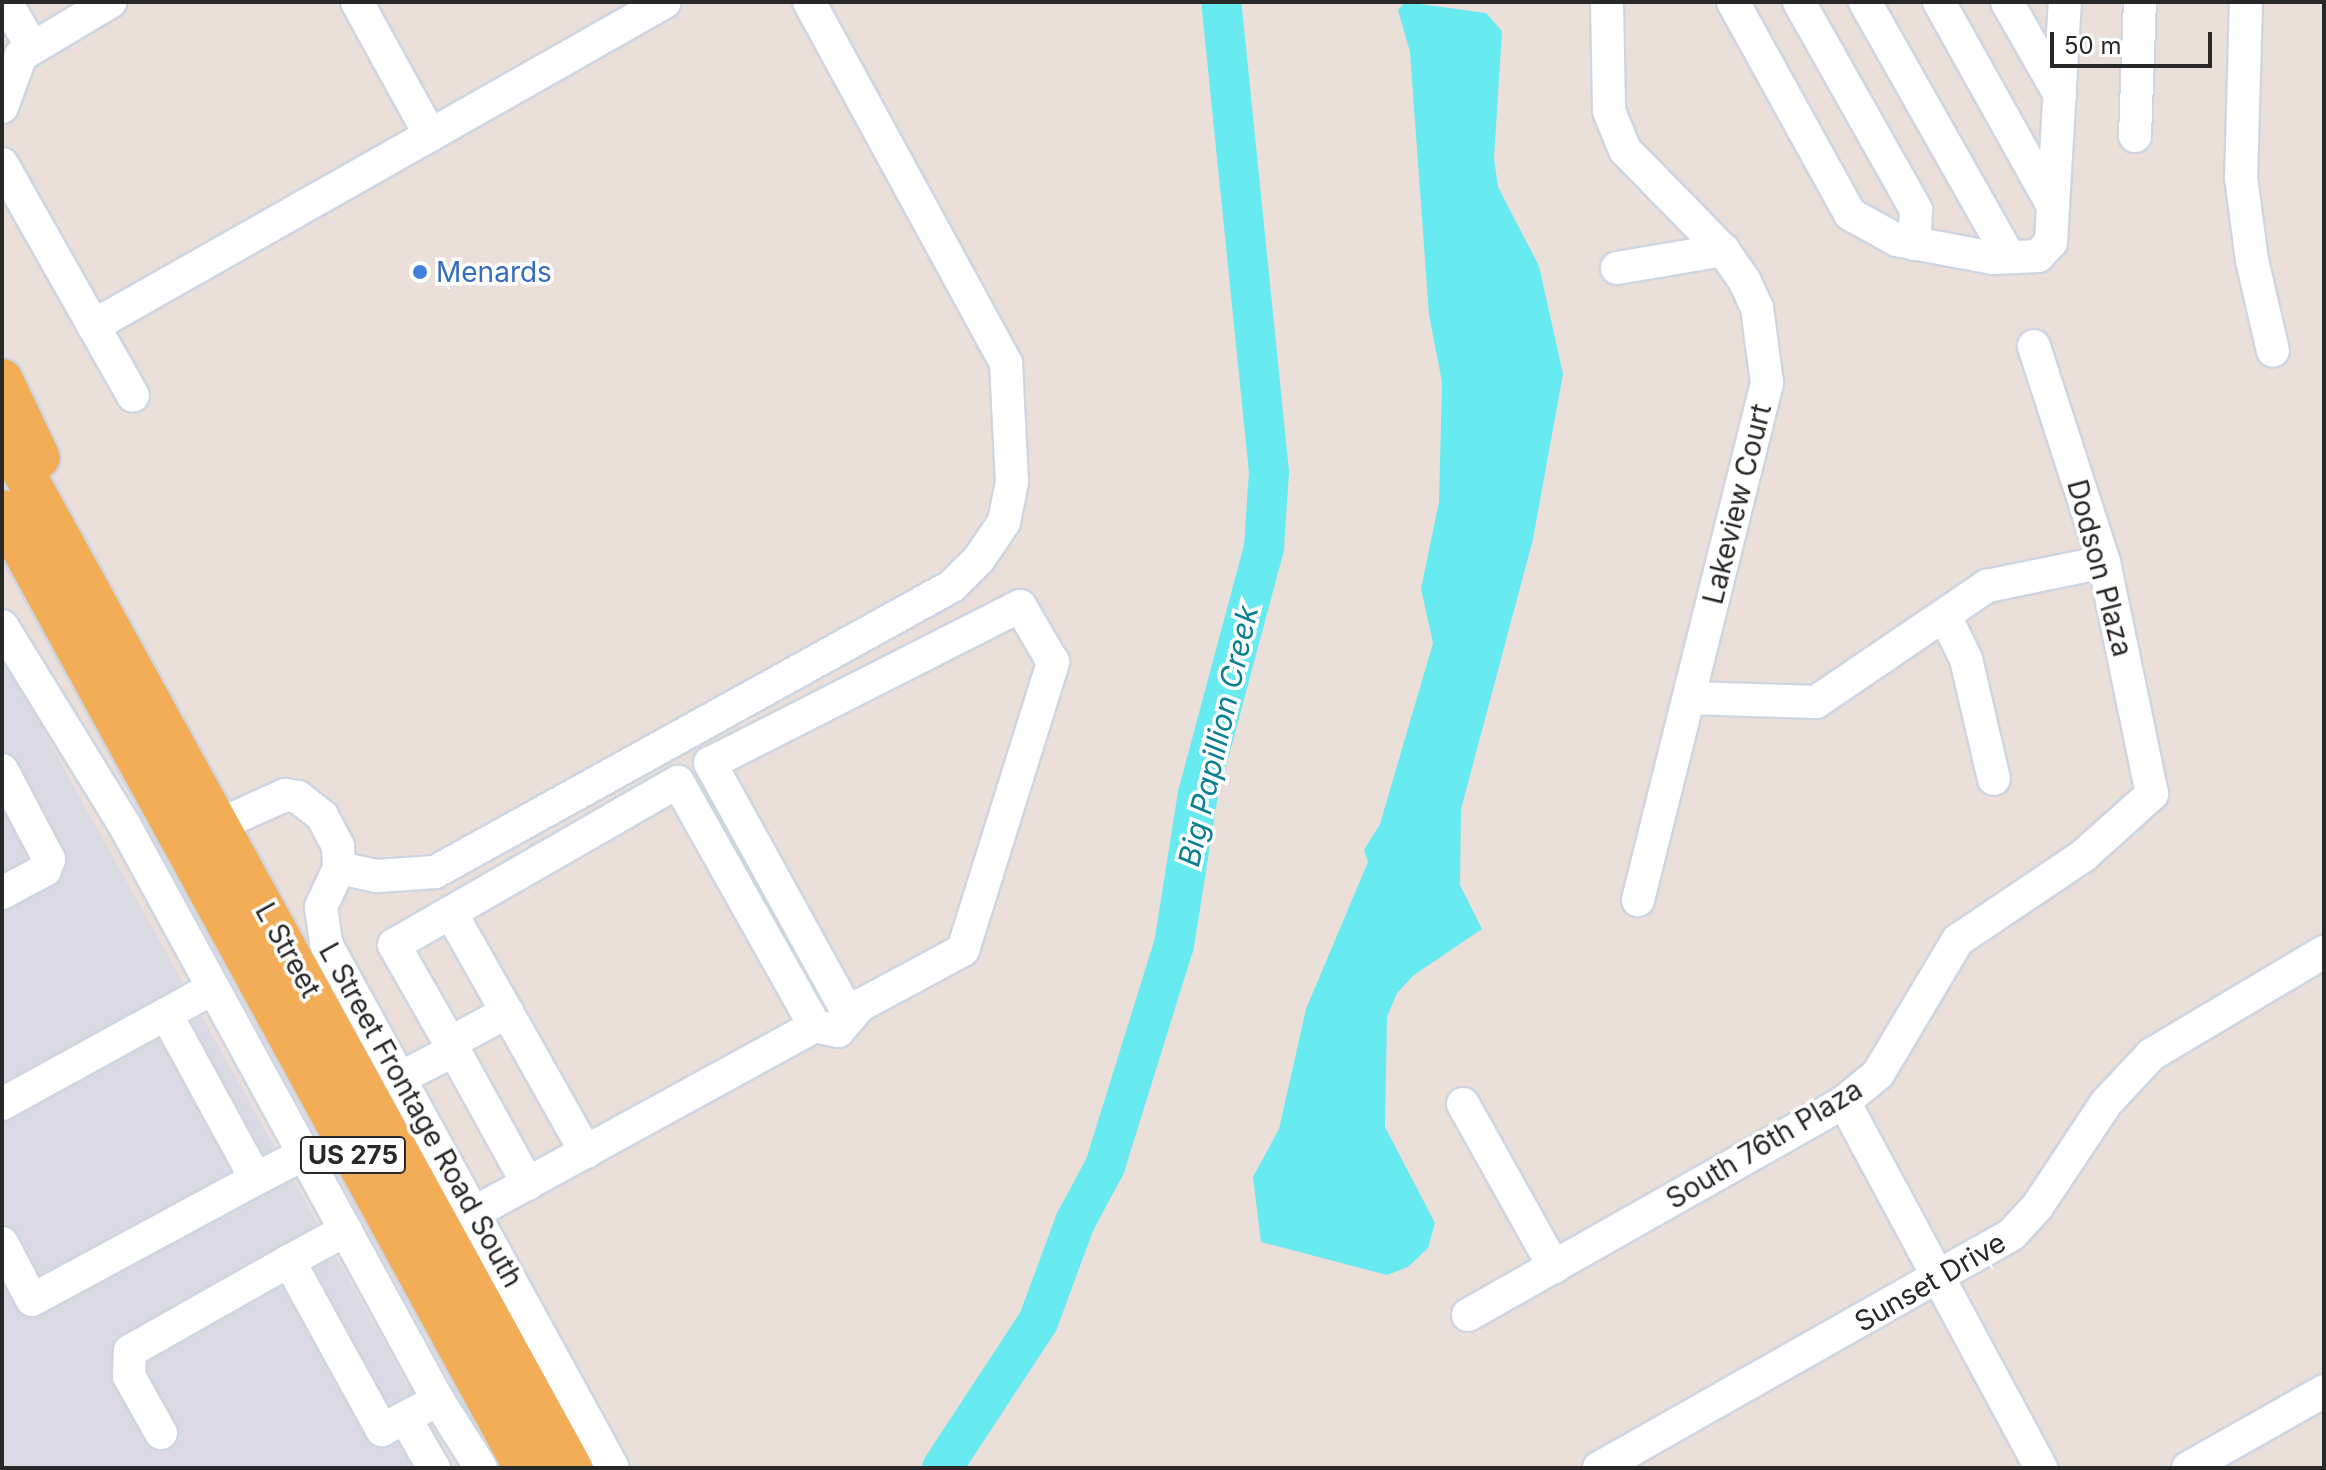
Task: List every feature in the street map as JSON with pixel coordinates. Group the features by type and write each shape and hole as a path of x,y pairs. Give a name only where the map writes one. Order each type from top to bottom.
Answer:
{"main road":[{"path":"2,380 39,456 94,597"},
{"name":"L Street","path":"2,433 571,1468"},
{"name":"L Street","path":"2,511 525,1468"},
{"path":"2,530 51,602"}],"street":[{"path":"6,2 32,47"},
{"path":"2,107 10,76 32,47 110,2"},
{"path":"357,2 430,135"},
{"path":"145,862 270,798 298,797 322,816 332,831 339,868 394,877 435,872 952,586 979,559 1004,522 1012,482 1006,363 809,2"},
{"name":"Lakeview Court","path":"1607,2 1609,111 1625,150 1723,250 1757,308 1767,383 1638,900"},
{"path":"1733,2 1850,214 1897,240 2009,257 2038,256 2051,242 2065,2"},
{"path":"1799,2 1916,210 1914,244"},
{"path":"1865,2 2009,257"},
{"path":"1939,2 2053,206"},
{"path":"2007,2 2060,95"},
{"path":"2135,136 2140,2"},
{"path":"2246,2 2241,177 2252,260 2273,351"},
{"path":"93,326 430,135 649,6"},
{"path":"2,164 133,396"},
{"path":"1617,268 1723,250"},
{"name":"Dodson Plaza","path":"2034,346 2104,562 2152,794"},
{"path":"1690,698 1816,702 1987,586 2104,562"},
{"path":"474,1213 528,1184 815,1026 838,1031 861,1005 963,950 1053,662 1020,606 710,763 394,945 528,1184"},
{"path":"1945,616 1966,659 1994,779"},
{"path":"5,637 145,862 438,1400 481,1468"},
{"path":"710,763 850,1017"},
{"path":"2,770 49,859 45,870 2,893"},
{"path":"678,782 815,1026"},
{"name":"South 76th Plaza","path":"1468,1315 1844,1102 1878,1074 1958,940 2083,856 2152,794"},
{"name":"L Street Frontage Road South","path":"339,868 321,907 320,925 613,1468"},
{"path":"451,913 586,1152"},
{"name":"Sunset Drive","path":"1599,1468 1994,1248 2028,1219 2106,1103 2152,1054 2324,952"},
{"path":"2,1104 213,988"},
{"path":"400,1078 507,1012"},
{"path":"166,1014 256,1179"},
{"path":"1844,1102 1937,1280 2041,1468"},
{"path":"1463,1104 1554,1267"},
{"path":"2,1243 32,1300 304,1154"},
{"path":"161,1433 129,1376 130,1351 346,1230"},
{"path":"289,1261 382,1430 438,1400"},
{"path":"2188,1468 2324,1391"},
{"path":"405,1418 434,1468"}],"shaded area":[{"path":"2,654 75,789 454,1468 2,1468"}],"water":[{"path":"1405,2 1486,13 1502,31 1494,158 1498,187 1539,266 1563,374 1533,539 1461,809 1460,885 1482,929 1414,975 1397,993 1387,1017 1385,1127 1435,1223 1428,1248 1408,1267 1387,1275 1261,1242 1253,1177 1279,1129 1306,1009 1368,862 1364,850 1380,824 1433,643 1421,589 1439,502 1442,382 1429,315 1410,52 1398,10"}],"waterway":[{"name":"Big Papillion Creek","path":"942,1468 1038,1322 1075,1222 1105,1166 1174,945 1198,794 1264,547 1269,472 1221,2"}],"place":[{"name":"Menards","path":"420,272"}]}
